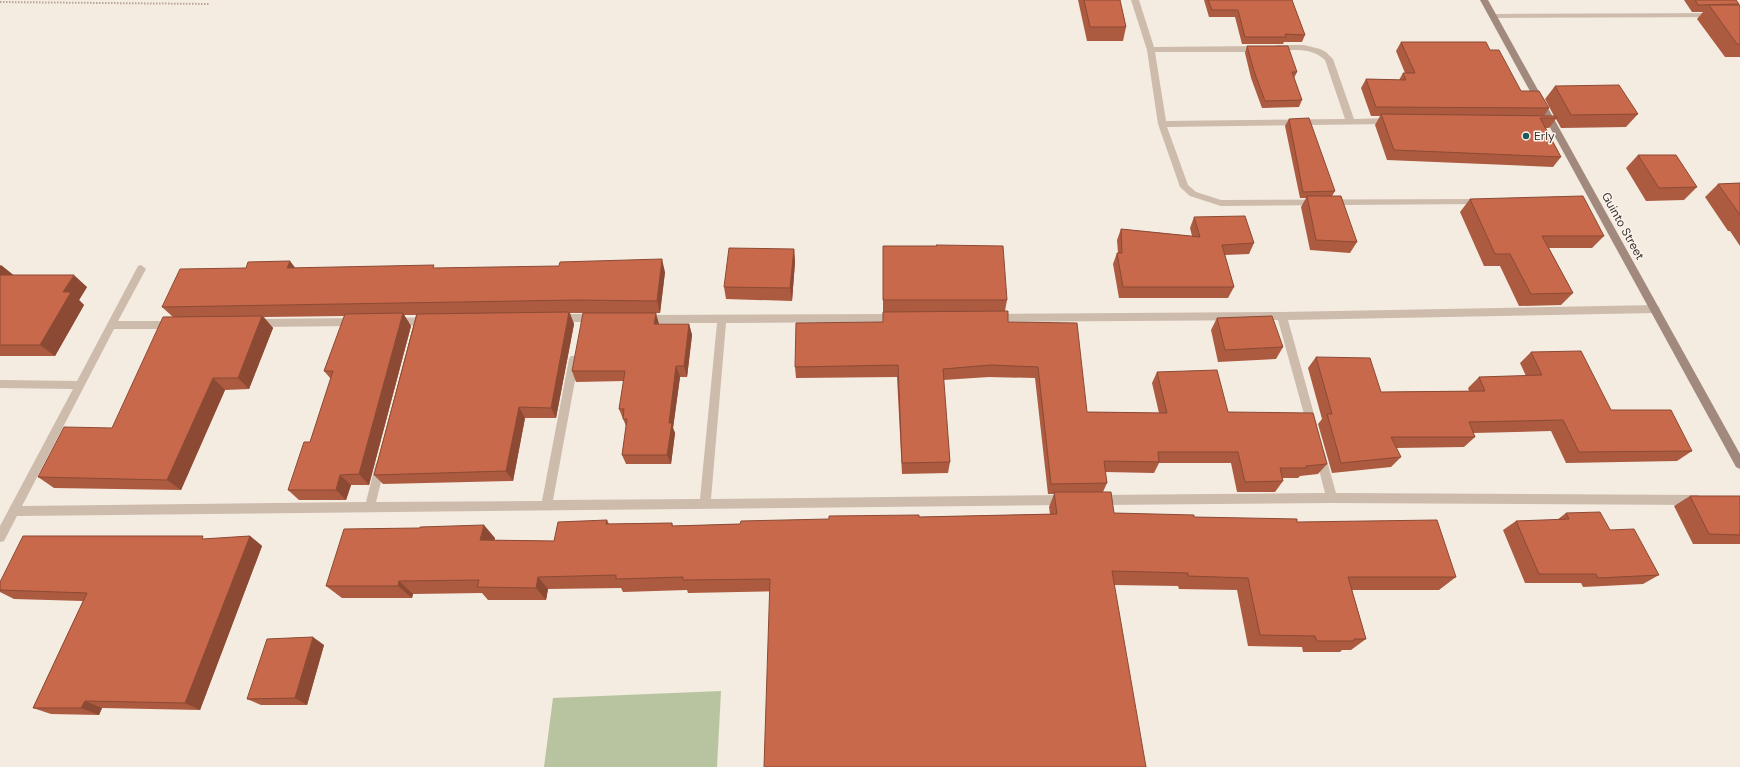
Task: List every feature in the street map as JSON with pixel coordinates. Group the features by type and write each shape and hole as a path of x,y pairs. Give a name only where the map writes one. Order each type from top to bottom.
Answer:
{"street":[{"path":"1135,0 1151,50 1162,124 1184,187 1193,194 1221,203 1492,202"},
{"name":"Guinto Street","path":"1484,0 1547,122 1591,202 1655,309 1740,464"},
{"path":"1493,16 1740,16"},
{"path":"1151,50 1309,48 1318,50 1323,52 1329,59 1350,120"},
{"path":"1162,124 1350,120 1397,121"},
{"path":"0,537 141,269"},
{"path":"982,318 1282,316 1655,309"},
{"path":"1282,316 1332,498"},
{"path":"551,319 582,322 605,318"},
{"path":"636,318 903,318"},
{"path":"705,503 722,319"},
{"path":"388,322 418,325 443,321"},
{"path":"245,324 364,322"},
{"path":"111,325 182,324"},
{"path":"547,504 576,349"},
{"path":"0,384 79,385"},
{"path":"370,506 382,460"},
{"path":"14,511 547,504 1332,498 1708,500"}],"path":[{"path":"0,2 209,4"}],"green space":[{"path":"721,691 717,767 544,767 553,698"}],"building":[{"path":"1084,0 1120,0 1126,27 1090,27"},
{"path":"1208,0 1292,0 1305,35 1285,34 1286,37 1245,37 1238,10 1212,10"},
{"path":"1695,0 1736,0 1739,4 1698,5"},
{"path":"1709,5 1740,5 1740,44 1737,44"},
{"path":"1401,42 1486,42 1490,50 1499,50 1521,91 1539,91 1549,108 1376,107 1366,79 1406,80 1403,73 1415,73"},
{"path":"1247,46 1288,46 1297,72 1292,72 1302,100 1265,101"},
{"path":"1619,85 1638,114 1571,115 1555,86"},
{"path":"1381,114 1556,116 1557,118 1540,118 1561,157 1394,150"},
{"path":"1309,118 1335,191 1303,192 1289,119"},
{"path":"1638,155 1676,155 1697,187 1659,188"},
{"path":"1740,183 1740,215 1718,184"},
{"path":"1307,196 1341,196 1357,242 1316,240"},
{"path":"1583,196 1604,236 1542,236 1573,293 1531,294 1510,254 1495,254 1470,199"},
{"path":"1245,216 1254,243 1222,245 1234,287 1123,287 1117,253 1122,253 1121,229 1200,237 1194,217"},
{"path":"936,245 1003,246 1007,300 883,300 883,246 937,246"},
{"path":"729,248 794,249 790,288 724,287"},
{"path":"662,259 657,301 577,300 162,307 180,269 246,268 248,262 290,261 287,268 434,265 433,268 559,266 560,262"},
{"path":"0,275 74,275 63,292 71,292 40,345 0,345"},
{"path":"1008,311 1008,322 1077,323 1087,412 1167,413 1157,372 1217,370 1228,412 1313,413 1327,464 1306,466 1306,468 1280,468 1283,481 1245,482 1238,452 1158,452 1159,462 1104,461 1107,483 1051,484 1038,367 991,365 943,369 950,462 902,463 898,365 795,367 796,323 883,322 883,312"},
{"path":"569,312 551,408 519,407 506,471 374,475 417,314"},
{"path":"403,313 359,474 340,475 336,490 288,490 304,442 310,442 333,371 324,371 345,314"},
{"path":"583,313 656,313 654,324 689,324 684,366 676,366 669,423 672,423 667,455 622,455 627,419 623,419 624,409 619,409 625,371 572,371"},
{"path":"262,316 238,378 213,378 167,480 38,477 64,427 112,428 163,317"},
{"path":"1272,316 1283,347 1225,350 1217,318"},
{"path":"1581,351 1611,410 1671,410 1692,451 1579,452 1563,420 1469,422 1475,437 1391,437 1401,457 1341,463 1327,414 1332,414 1316,357 1370,358 1381,392 1485,391 1479,377 1542,375 1531,352"},
{"path":"1054,492 1111,492 1114,513 1194,515 1194,517 1297,519 1297,522 1437,520 1456,577 1348,577 1366,639 1354,639 1354,641 1317,641 1315,636 1260,635 1248,578 1188,576 1188,573 1112,571 1146,767 764,767 770,579 683,580 683,577 616,579 616,575 538,577 536,588 477,587 479,580 399,581 398,586 326,586 344,529 484,525 480,540 554,541 558,522 607,520 606,524 672,523 672,526 740,524 741,521 829,519 829,516 919,515 919,517 1057,514"},
{"path":"1690,496 1740,496 1740,535 1709,534"},
{"path":"1600,512 1610,530 1634,529 1659,575 1598,578 1596,574 1539,574 1516,521 1569,519 1566,513"},
{"path":"23,536 203,536 202,539 250,536 185,703 85,701 81,708 33,708 87,593 0,590 0,582"},
{"path":"313,637 295,698 247,699 267,639"}],"place":[{"name":"Erly","path":"1526,136"}]}
